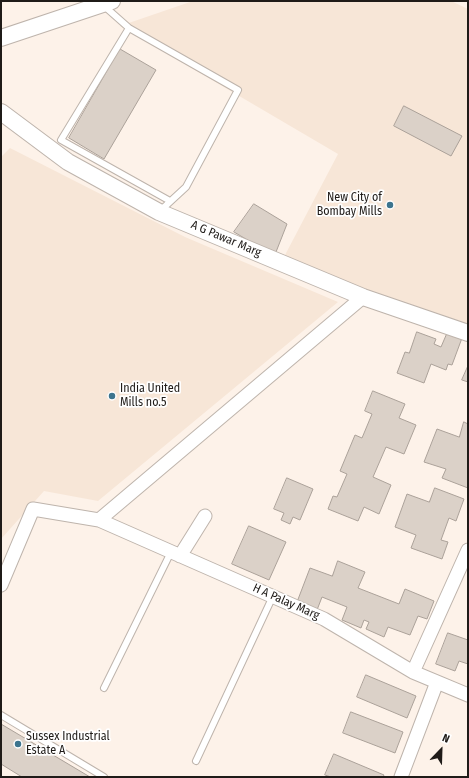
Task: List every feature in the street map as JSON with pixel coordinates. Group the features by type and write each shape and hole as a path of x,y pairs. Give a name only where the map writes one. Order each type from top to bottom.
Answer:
{"street":[{"path":"1,38 107,3"},
{"name":"A G Pawar Marg","path":"1,112 68,162 165,207 195,226 363,297 468,333"},
{"path":"99,520 363,297"},
{"name":"H A Palay Marg","path":"1,585 33,509 99,520 324,619 413,672 468,695"},
{"path":"176,554 206,516"},
{"path":"413,672 468,550"},
{"path":"401,777 437,682"}],"lane":[{"path":"107,3 129,28 238,90 186,188 165,207 62,140 129,28"},
{"path":"104,688 176,554"},
{"path":"196,761 273,596"},
{"path":"1,715 104,777"}],"shaded area":[{"name":"New City of Bombay Mills","path":"193,1 451,1 468,9 468,324 364,289 284,257 338,154 120,26"},
{"name":"India United Mills no.5","path":"10,148 185,237 338,302 98,501 44,491 1,539 1,157"}],"building":[{"path":"120,49 156,70 104,159 69,138"},
{"path":"404,106 462,136 451,156 394,126"},
{"path":"254,204 287,224 276,252 256,245 234,232"},
{"path":"417,332 436,339 434,344 441,347 447,333 462,338 452,365 448,364 446,370 431,364 424,383 397,373 405,352 409,353"},
{"path":"468,366 468,382 462,380"},
{"path":"373,391 405,404 399,418 416,425 404,454 386,447 373,477 391,485 379,514 364,507 358,521 328,509 333,496 337,497 347,474 340,471 355,435 362,438 372,414 365,411"},
{"path":"464,422 468,424 468,488 442,478 446,469 424,462 437,429 459,437"},
{"path":"287,478 313,489 300,520 293,517 290,524 281,520 284,513 274,509"},
{"path":"435,488 464,499 456,521 449,518 441,540 448,542 442,559 411,548 416,535 395,527 407,494 429,502"},
{"path":"249,526 286,542 269,580 232,564"},
{"path":"338,561 365,572 358,588 399,604 405,589 434,601 427,619 418,616 410,635 388,627 384,637 366,629 369,622 364,620 361,628 342,620 347,607 322,597 317,610 297,602 310,568 332,576"},
{"path":"448,633 468,640 468,664 459,661 455,671 436,664"},
{"path":"366,675 416,696 407,718 357,697"},
{"path":"351,712 403,732 395,753 343,733"},
{"name":"Sussex Industrial Estate A","path":"1,724 90,777 22,777 1,764"},
{"path":"334,754 384,775 383,777 331,777 325,775"}],"place":[{"name":"New City of Bombay Mills","path":"390,205"},
{"name":"India United Mills no.5","path":"112,396"},
{"name":"Sussex Industrial Estate A","path":"18,744"}]}
